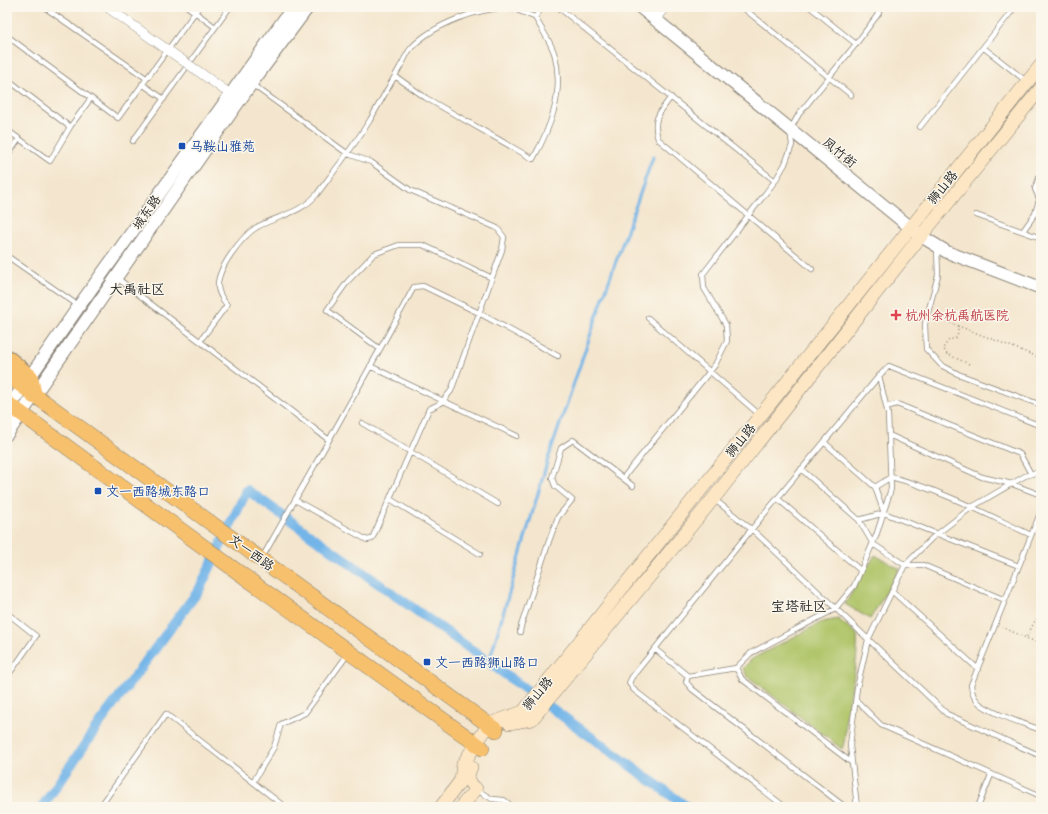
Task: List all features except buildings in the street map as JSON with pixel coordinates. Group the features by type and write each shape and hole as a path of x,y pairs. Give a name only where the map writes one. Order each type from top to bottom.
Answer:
{"highway":[{"path":"7,358 29,386"}],"main road":[{"name":"狮山路","path":"493,727 509,723 528,715 760,415 910,226 1041,65"},
{"name":"狮山路","path":"553,684 713,499 920,236 1041,88"},
{"name":"文一西路","path":"7,375 29,386 257,556 493,727"},
{"name":"文一西路","path":"11,409 479,746"},
{"path":"441,807 461,780 463,764 493,727"},
{"path":"461,807 476,789 469,782 468,774 479,746"}],"street":[{"path":"107,7 230,94"},
{"name":"城东路","path":"29,386 79,306 293,7"},
{"name":"城东路","path":"7,434 11,409 117,278 252,84 308,7"},
{"name":"凤竹街","path":"640,7 910,226 920,236 947,252 1041,288"},
{"path":"655,19 665,7"}],"lane":[{"path":"44,7 146,78"},
{"path":"188,7 215,27"},
{"path":"7,36 118,118 199,7"},
{"path":"133,141 230,7"},
{"path":"535,18 543,7"},
{"path":"558,7 775,181"},
{"path":"742,7 829,79 852,95"},
{"path":"810,7 856,44"},
{"path":"623,478 715,365 727,341 726,325 704,288 703,274 775,181 785,164 792,145 790,130 800,114 829,79 879,13 872,7"},
{"path":"920,127 1015,7"},
{"path":"200,341 227,305 222,298 218,287 221,271 241,240 256,228 283,215 297,211 312,200 348,154 412,47 434,30 462,18 494,9 513,9 535,18 555,54 558,77 555,109 546,135 533,159 426,98 395,76"},
{"path":"984,48 1027,82"},
{"path":"7,79 70,127"},
{"path":"142,84 164,99"},
{"path":"252,84 348,154 371,162 410,190 497,228 504,238 502,250 451,391 442,401 429,409 372,539 367,540 295,500"},
{"path":"671,97 657,116 654,127 658,139 812,269"},
{"path":"7,130 50,161 70,127 91,98"},
{"path":"7,156 19,139"},
{"path":"1023,232 1035,214 1040,201 1035,189 1041,171"},
{"path":"976,215 1041,238"},
{"path":"380,349 327,310 348,280 374,254 399,244 423,245 492,278"},
{"path":"937,246 938,275 929,315 925,324 926,349 941,366 958,374 1041,405"},
{"path":"7,256 79,306"},
{"path":"117,278 329,440"},
{"path":"257,556 275,535 414,287 423,286 479,313 558,356"},
{"path":"648,318 760,415"},
{"path":"370,366 516,436"},
{"path":"785,807 634,690 629,683 632,678 801,469 889,366 1041,426"},
{"path":"655,649 688,676 736,668 750,654 835,609 854,586 873,544 891,489 889,435 886,407 879,376"},
{"path":"886,407 897,404 1020,454 1031,474"},
{"path":"362,423 410,453 498,504"},
{"path":"889,435 982,477 1012,484 1041,495"},
{"path":"520,632 558,517 572,500 555,486 552,478 561,448 573,440 633,486"},
{"path":"824,442 875,487 884,513"},
{"path":"801,469 859,520 873,544 905,565 923,565 1006,600"},
{"path":"857,807 850,745 856,700 868,640 905,565 938,534 972,507 1031,474 1041,471"},
{"path":"875,487 891,477 904,480 972,507 1031,535"},
{"path":"778,498 860,570"},
{"path":"390,499 480,554"},
{"path":"713,499 751,530 947,714 1041,756"},
{"path":"1041,512 971,685 972,694 978,702 986,708 1041,730"},
{"path":"859,520 884,513 1019,566"},
{"path":"892,591 978,669"},
{"path":"7,613 36,636 7,677"},
{"path":"253,782 274,747 281,724 306,713 349,653"},
{"path":"736,668 742,679 852,763"},
{"path":"688,676 686,682 692,689 845,807"},
{"path":"856,700 880,725 991,776 1041,796"},
{"path":"100,807 166,714 285,807"},
{"path":"978,807 991,776"},
{"path":"476,789 492,799 504,800 513,807"}],"path":[{"path":"929,315 1041,358"},
{"path":"958,326 956,338 949,340 943,348 947,354 969,364"},
{"path":"1026,638 1032,622 1036,619 1041,620"},
{"path":"996,625 1041,644"}],"green space":[{"path":"875,555 900,569 870,619 845,604"},
{"path":"838,619 857,634 857,655 842,749 747,676 743,668 752,659 822,622"}],"waterway":[{"path":"489,662 548,459 653,157"},
{"path":"42,807 99,724 199,590 247,490 476,653 687,807"}],"place":[{"name":"马鞍山雅苑","path":"182,146"},
{"name":"杭州余杭禹航医院","path":"896,315"},
{"name":"文一西路城东路口","path":"98,491"},
{"name":"文一西路狮山路口","path":"427,662"}],"district":[{"name":"大禹社区","path":"137,289"},
{"name":"宝塔社区","path":"799,606"}]}
